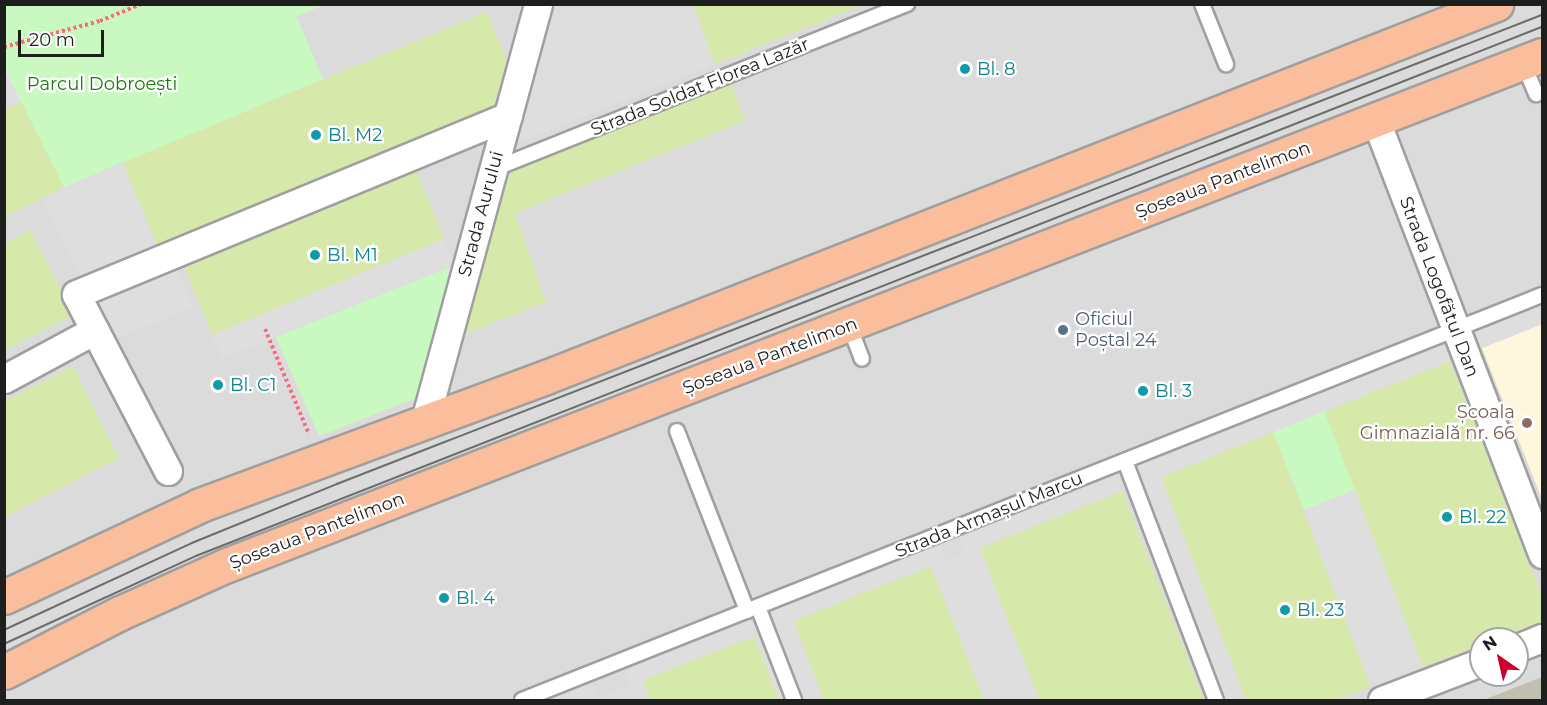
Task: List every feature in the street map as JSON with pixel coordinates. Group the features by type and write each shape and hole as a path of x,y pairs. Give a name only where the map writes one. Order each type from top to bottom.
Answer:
{"main road":[{"path":"4,597 162,522 320,459 424,424 1496,4"},
{"name":"Șoseaua Pantelimon","path":"4,672 120,613 227,566 1533,59"}],"street":[{"name":"Strada Aurului","path":"424,424 538,4"},
{"path":"168,471 76,294 508,116"},
{"name":"Strada Logofătul Dan","path":"1376,121 1542,554"},
{"path":"4,379 95,330"},
{"path":"1382,700 1469,667"}],"lane":[{"name":"Strada Soldat Florea Lazăr","path":"494,169 907,4"},
{"path":"1202,4 1226,64"},
{"path":"1533,59 1536,94"},
{"name":"Strada Armașul Marcu","path":"522,700 1542,295"},
{"path":"849,325 862,359"},
{"path":"677,431 752,609 794,700"},
{"path":"1125,461 1216,700"}],"path":[{"path":"4,47 90,24 141,4"},
{"path":"265,329 320,459"}],"shaded area":[{"path":"323,5 1542,5 1542,677 1529,682 1529,627 1469,627 1469,687 1516,687 1483,700 5,700 4,68 64,187 322,79 296,16"},
{"path":"548,5 693,5 715,64 510,146"},
{"path":"4,68 21,101 5,110 4,110"},
{"path":"122,162 157,246 82,278 42,198"},
{"path":"444,239 455,265 222,358 212,335"},
{"path":"173,261 193,307 115,339 92,295"},
{"path":"1542,304 1542,324 1482,348 1475,331"},
{"name":"Școala Gimnazială nr. 66","path":"1542,324 1542,499 1482,348"},
{"path":"1443,344 1450,361 1161,477 1246,700 1226,700 1136,465"},
{"path":"1115,473 1122,491 980,548 1039,700 984,700 931,566 793,621 824,700 779,700 754,636 643,680 650,700 542,700 591,681 598,698 630,685 623,668 750,618 755,636 777,627 771,610 939,543 946,560 965,553 958,535"},
{"path":"1355,490 1423,667 1371,687 1304,510"},
{"path":"1542,677 1542,700 1483,700 1516,687 1529,687 1529,682"}],"green space":[{"name":"Parcul Dobroești","path":"5,5 323,5 296,16 323,79 64,187 5,68"},
{"path":"693,5 863,5 715,64"},
{"name":"Bl. M2","path":"487,12 506,59 495,106 157,246 122,162"},
{"path":"731,84 745,121 515,213 546,302 458,336 500,174"},
{"path":"21,101 64,187 5,217 5,110"},
{"name":"Bl. M1","path":"415,167 444,239 212,335 183,262"},
{"path":"30,230 73,315 5,350 5,243"},
{"path":"455,265 416,398 319,436 276,337"},
{"path":"1450,361 1542,597 1542,621 1526,627 1469,627 1469,650 1423,667 1324,411"},
{"path":"73,366 119,458 5,517 5,401"},
{"path":"1324,411 1355,490 1304,510 1273,432"},
{"path":"1273,432 1371,687 1335,700 1246,700 1161,477"},
{"path":"1122,491 1204,700 1039,700 979,548"},
{"path":"931,566 984,700 824,700 793,621"},
{"path":"755,636 779,700 650,700 643,680"}],"tram line":[{"path":"4,630 192,543 337,484 1542,15"},
{"path":"4,644 196,556 1542,27"}],"place":[{"name":"Bl. 8","path":"965,69"},
{"name":"Bl. M2","path":"316,135"},
{"name":"Bl. M1","path":"315,255"},
{"name":"Oficiul Poștal 24","path":"1063,330"},
{"name":"Bl. C1","path":"218,385"},
{"name":"Bl. 3","path":"1143,391"},
{"name":"Școala Gimnazială nr. 66","path":"1527,423"},
{"name":"Bl. 22","path":"1447,517"},
{"name":"Bl. 4","path":"444,598"},
{"name":"Bl. 23","path":"1285,610"}]}
